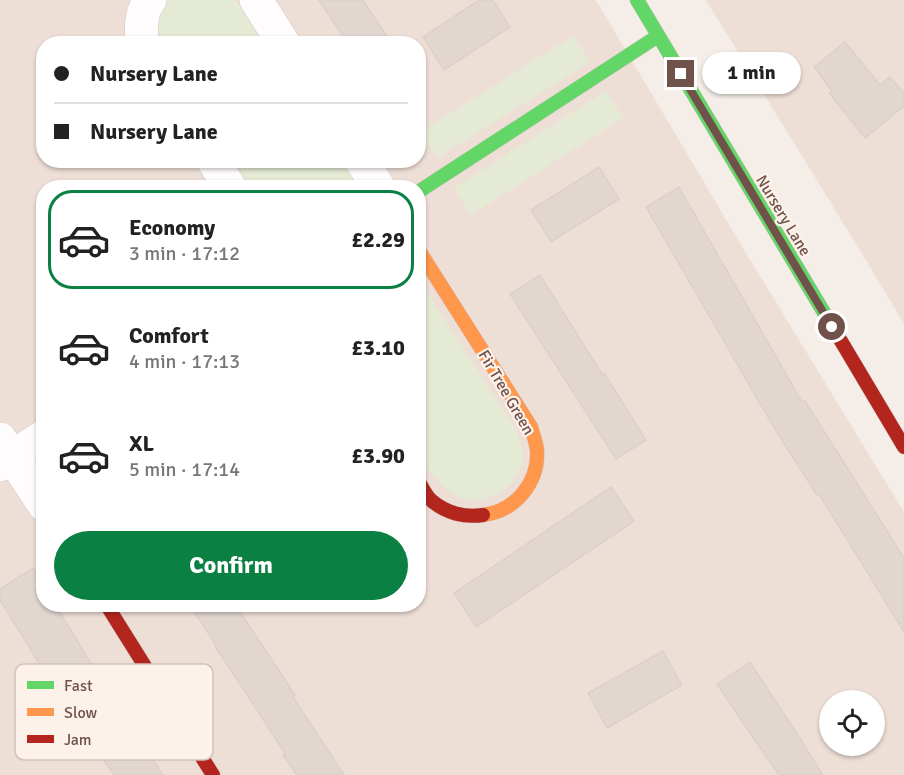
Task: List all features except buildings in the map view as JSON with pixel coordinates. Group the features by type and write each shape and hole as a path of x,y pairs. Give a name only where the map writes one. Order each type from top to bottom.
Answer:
{"street":[{"path":"142,36 141,24 150,0"},
{"path":"256,0 279,36"},
{"name":"Nursery Lane","path":"637,0 904,447"},
{"path":"426,187 658,36"},
{"name":"Fir Tree Green","path":"426,262 531,427 537,448 536,469 527,489 512,505 492,514 471,517 450,512 431,500 426,492"},
{"path":"36,439 4,453 36,495"},
{"path":"111,612 144,664"},
{"path":"204,760 213,775"}],"shaded area":[{"path":"0,0 596,0 743,248 904,512 904,775 0,775"},
{"path":"706,0 904,0 904,324 853,239"}],"green space":[{"path":"171,0 234,0 240,5 260,36 158,36 159,20"},
{"path":"573,36 590,62 437,158 426,141 426,128"},
{"path":"606,91 623,118 471,215 454,188"},
{"path":"236,168 346,168 354,180 244,180"},
{"path":"426,291 517,431 522,454 522,462 514,480 500,493 491,497 472,500 462,498 437,479 426,466"}],"traffic: fast":[{"path":"637,0 841,341"},
{"path":"426,187 658,36"}],"traffic: slow":[{"path":"426,262 531,427 536,444 537,462 523,493 506,508 483,515"}],"traffic: jam":[{"path":"841,341 904,447"},
{"path":"426,494 443,509 463,515 483,515"},
{"path":"111,612 144,664"},
{"path":"204,760 213,775"}],"route":[{"path":"681,74 832,327"}]}
